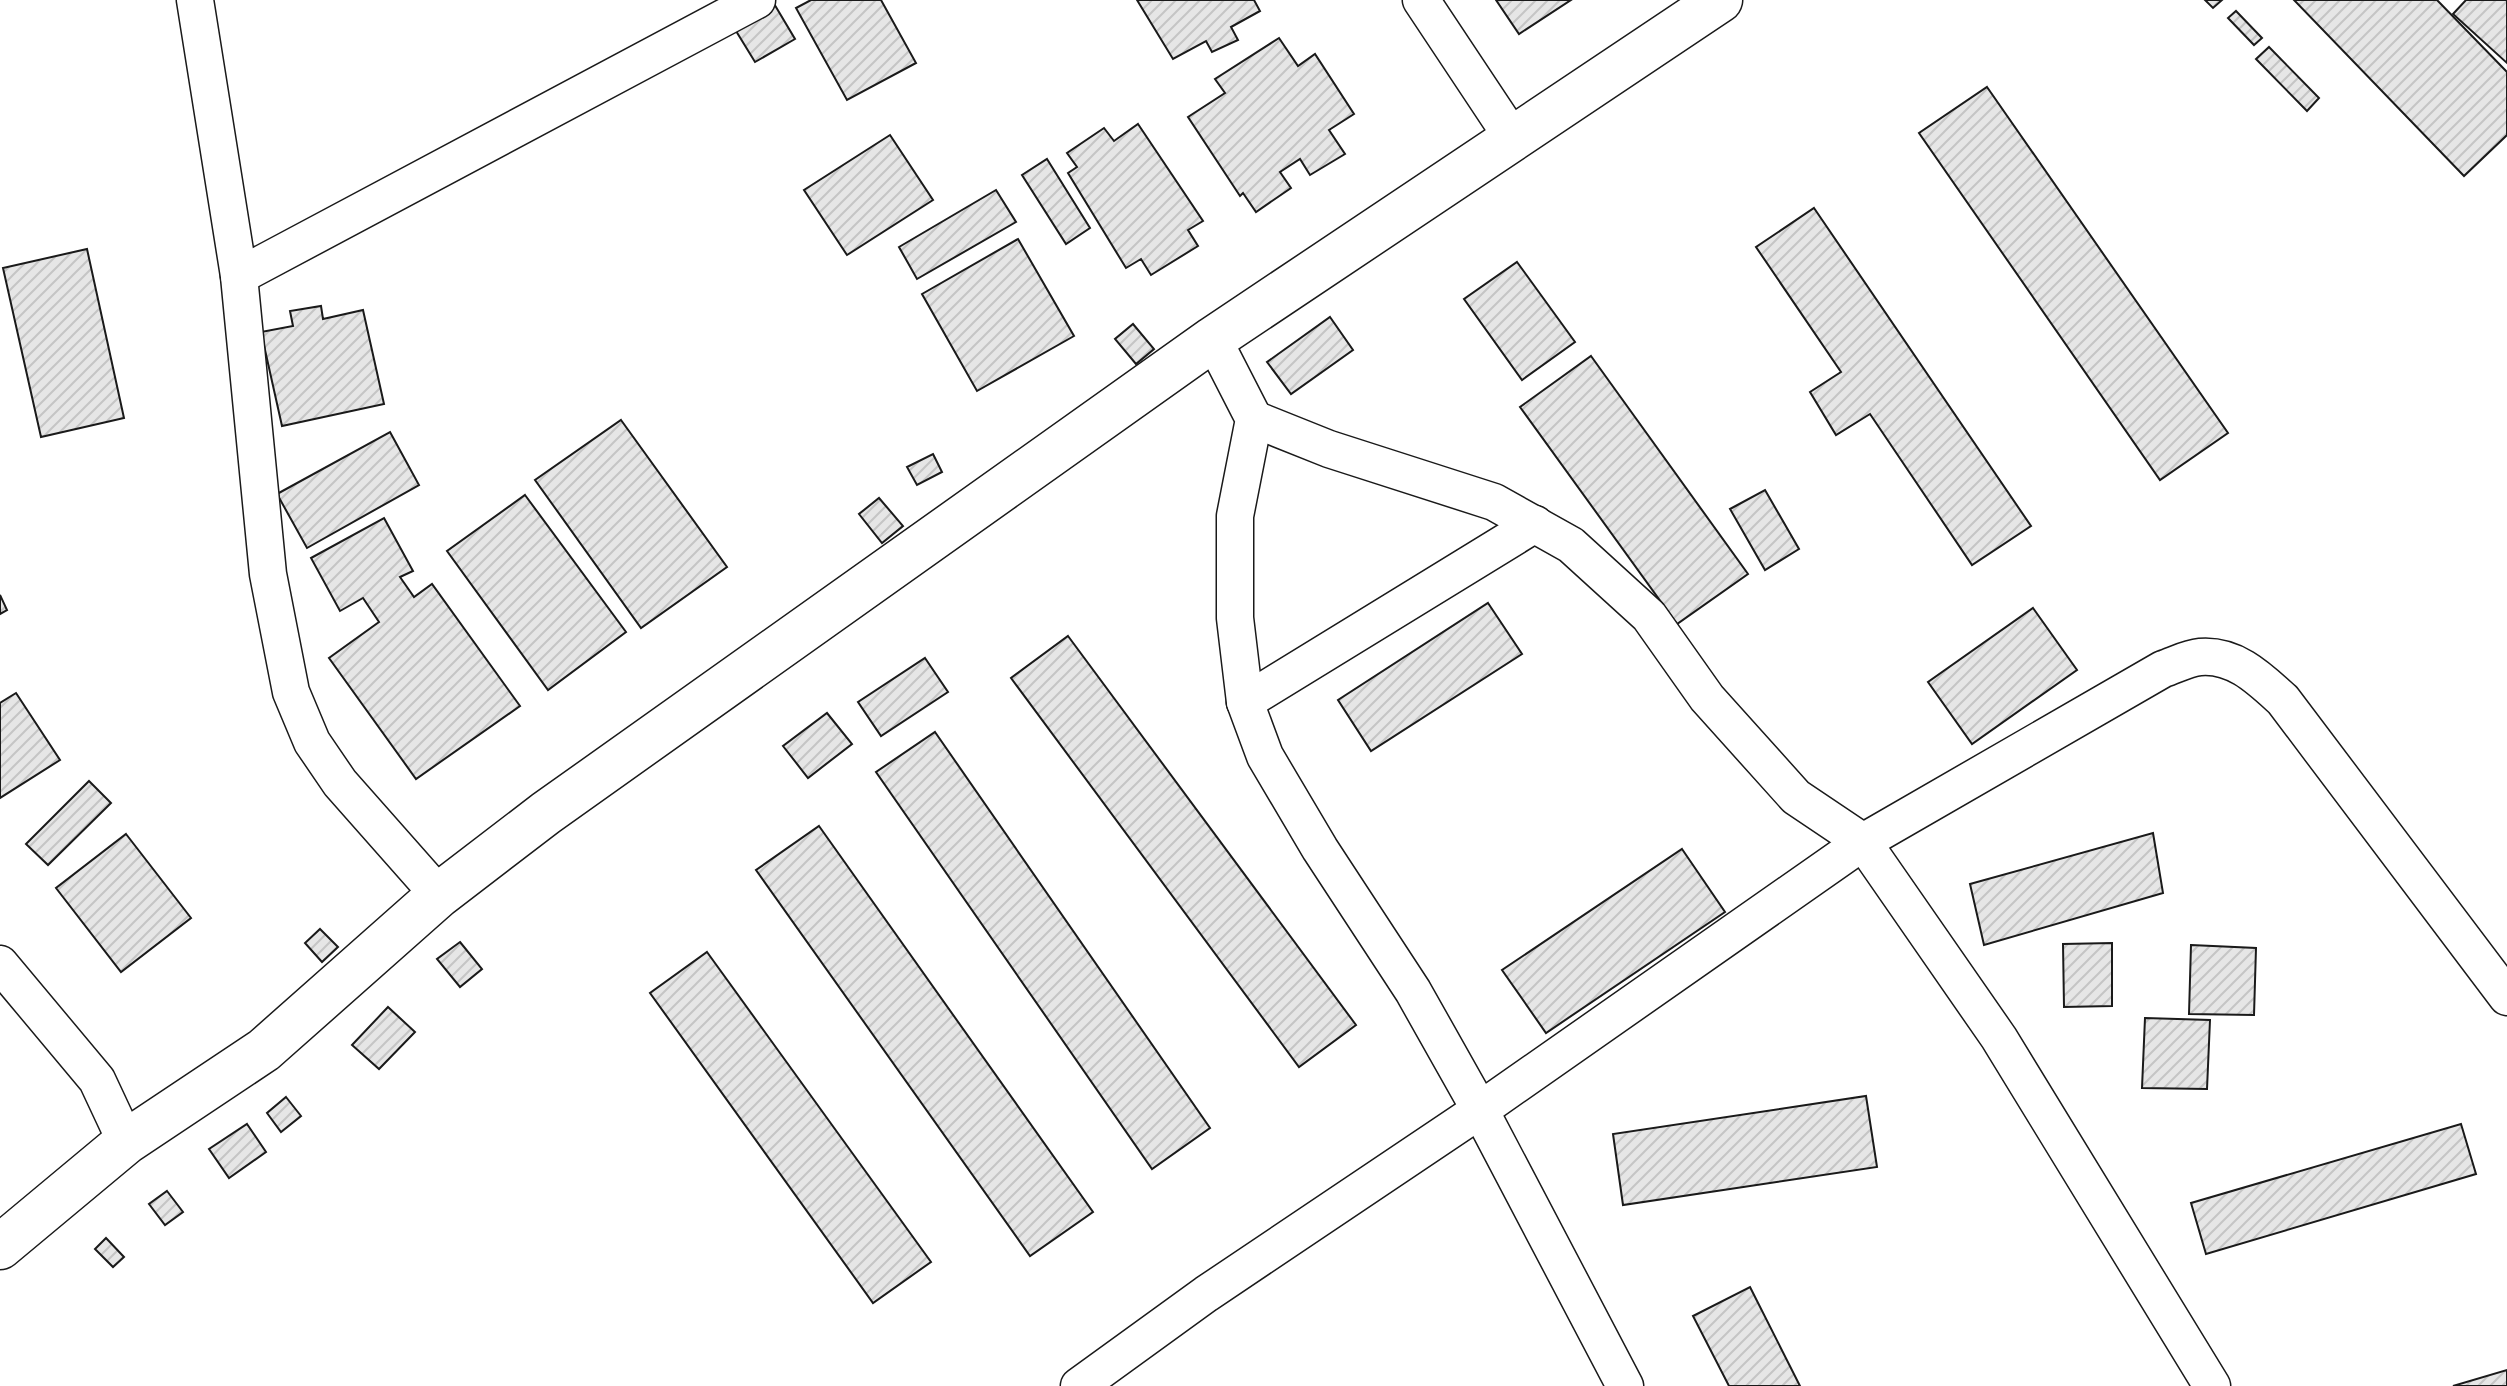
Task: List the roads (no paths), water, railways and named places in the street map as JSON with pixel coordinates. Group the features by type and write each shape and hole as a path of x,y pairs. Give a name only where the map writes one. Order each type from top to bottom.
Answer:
{"main road":[{"path":"0,1247 126,1142 264,1050 439,895 546,813 1213,339 1720,0"}],"street":[{"path":"195,0 239,276 268,574 291,692 312,742 340,783 439,895"},
{"path":"239,276 757,0"},
{"path":"1421,0 1514,140"},
{"path":"1213,339 1254,419 1235,516 1235,618 1245,702 1265,756 1320,849 1413,991 1480,1110 1625,1386"},
{"path":"1254,419 1329,449 1494,502 1571,545 1649,616 1707,698 1796,797 1863,842 1999,1038 2212,1386"},
{"path":"1245,702 1535,524"},
{"path":"1079,1386 1206,1294 1480,1110 1863,842 2163,669 2199,657 2226,660 2255,674 2283,700 2507,997"},
{"path":"0,964 97,1080 126,1142"}]}
